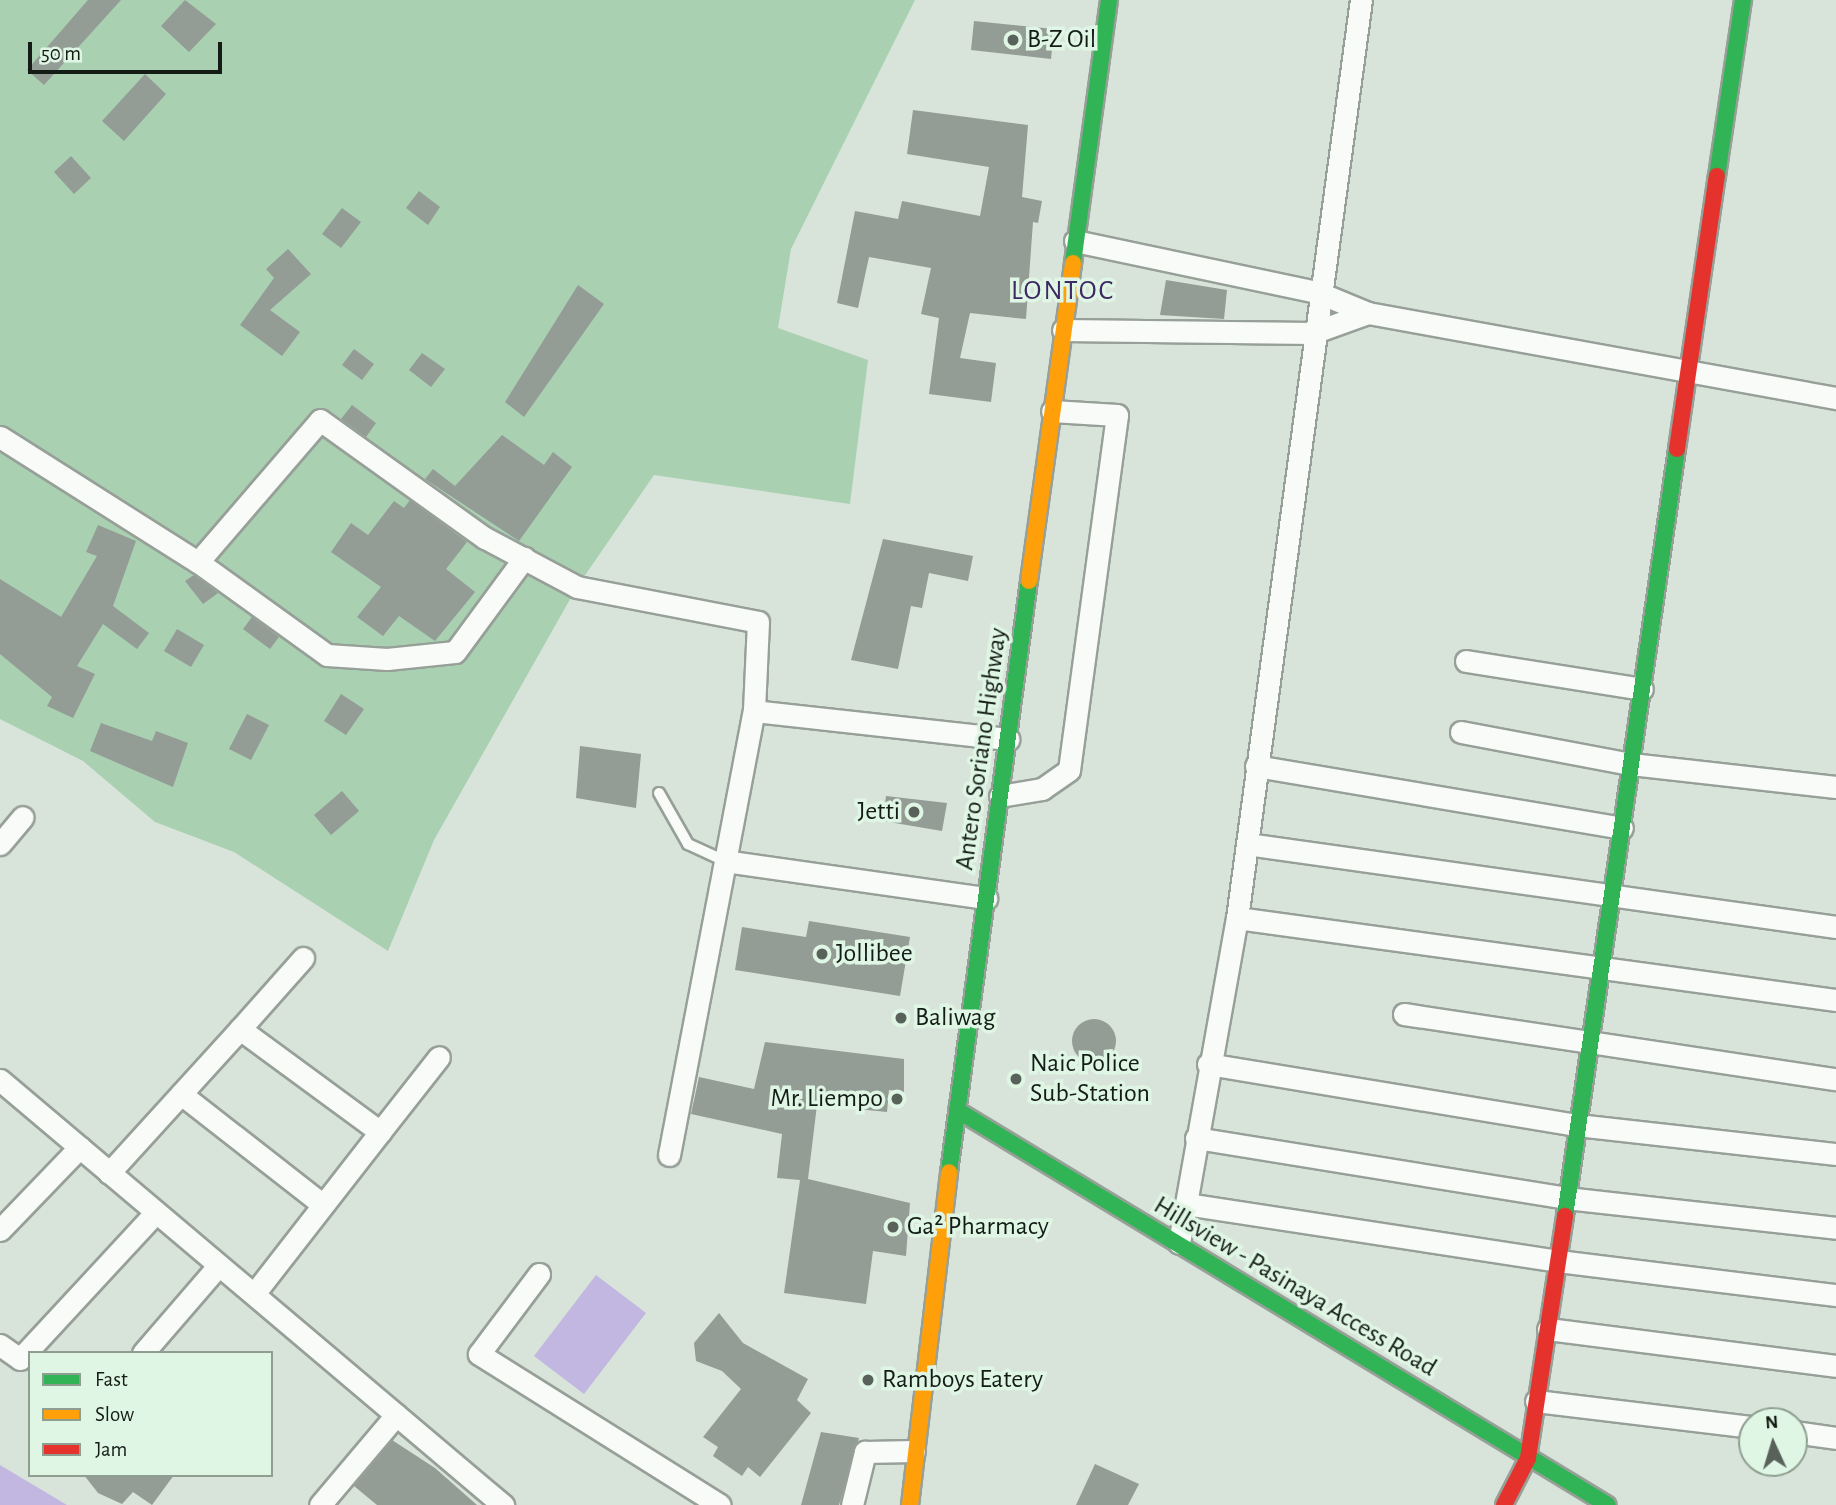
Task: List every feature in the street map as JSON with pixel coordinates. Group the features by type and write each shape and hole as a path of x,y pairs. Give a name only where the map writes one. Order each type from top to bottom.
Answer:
{"street":[{"name":"Antero Soriano Highway","path":"910,1505 930,1307 1109,0"},
{"path":"1179,1243 1208,1064 1237,918 1317,292 1361,0"},
{"path":"1504,1505 1528,1458 1743,0"},
{"path":"1075,241 1317,292 1368,313 1836,398"},
{"path":"1063,330 1312,333 1368,313"},
{"path":"1000,796 1042,789 1069,769 1117,415 1052,411"},
{"path":"198,562 320,420 485,538 577,587 758,622 754,711 669,1155"},
{"path":"0,437 198,562 327,655 387,659 455,652 524,558"},
{"path":"1466,661 1642,689"},
{"path":"754,711 1008,739"},
{"path":"1461,732 1631,764 1836,787"},
{"path":"1256,766 1622,828"},
{"path":"0,845 23,817"},
{"path":"1247,844 1612,893 1836,927"},
{"path":"725,861 986,898"},
{"path":"1237,918 1600,971 1836,1000"},
{"path":"109,1172 303,958"},
{"path":"1404,1014 1836,1079"},
{"path":"240,1029 380,1132"},
{"path":"254,1294 439,1057"},
{"path":"1208,1064 1577,1125 1836,1154"},
{"path":"0,1081 503,1505"},
{"path":"181,1094 323,1205"},
{"name":"Hillsview - Pasinaya Access Road","path":"957,1110 1608,1505"},
{"path":"1196,1138 1566,1198 1836,1228"},
{"path":"0,1230 79,1147"},
{"path":"1186,1203 1558,1261 1836,1295"},
{"path":"0,1345 20,1359 156,1212"},
{"path":"146,1351 219,1265"},
{"path":"539,1274 480,1354 720,1505"},
{"path":"1548,1329 1836,1366"},
{"path":"1536,1401 1738,1425"},
{"path":"320,1505 396,1415"},
{"path":"1808,1434 1836,1438"},
{"path":"852,1505 865,1452 914,1451"}],"lane":[{"path":"659,793 688,844 725,861"}],"green space":[{"path":"0,0 915,0 791,249 778,328 868,360 850,504 654,475 577,587 434,840 388,951 234,852 155,822 83,761 0,719"}],"shaded area":[{"path":"596,1275 646,1313 584,1394 534,1356"},
{"path":"0,1465 67,1505 0,1505"}],"building":[{"path":"88,0 121,0 44,85 27,70"},
{"path":"185,0 216,24 189,52 161,26"},
{"name":"B-Z Oil","path":"974,21 1054,29 1051,59 971,50"},
{"path":"145,74 166,94 124,141 102,121"},
{"path":"913,110 1028,125 1022,197 1042,201 1038,223 1033,222 1026,319 970,313 960,358 996,363 991,402 929,394 939,318 921,314 931,268 869,257 858,308 837,303 855,211 898,219 902,201 980,216 989,167 907,154"},
{"path":"71,156 91,178 74,194 54,172"},
{"path":"419,191 440,207 428,225 406,208"},
{"path":"342,208 361,222 341,248 322,234"},
{"path":"288,249 311,274 270,310 300,332 282,356 240,325 274,278 266,269"},
{"path":"1166,280 1227,290 1224,319 1160,315"},
{"path":"578,285 604,304 524,417 505,402"},
{"path":"354,349 374,364 362,380 342,365"},
{"path":"422,353 445,369 431,387 409,370"},
{"path":"352,405 376,423 366,437 341,419"},
{"path":"502,435 544,465 553,452 572,467 519,541 425,479 433,469 455,486"},
{"path":"410,500 467,542 446,569 475,592 435,641 399,616 383,636 357,617 381,587 331,552 351,523 368,535 394,501 404,508"},
{"path":"98,525 136,541 113,606 149,633 137,649 103,624 77,666 95,674 73,718 47,706 52,697 0,654 0,579 61,617 97,556 86,552"},
{"path":"883,539 973,556 968,581 929,573 922,608 911,606 898,669 851,660"},
{"path":"194,575 218,593 203,604 185,581"},
{"path":"252,617 279,637 270,649 243,629"},
{"path":"177,629 204,645 191,667 164,651"},
{"path":"341,694 364,709 346,735 324,721"},
{"path":"247,714 269,725 251,760 229,749"},
{"path":"101,723 152,741 156,731 188,743 173,787 90,751"},
{"path":"580,746 641,754 636,808 576,798"},
{"path":"342,791 359,811 331,835 314,815"},
{"name":"Jetti","path":"886,796 947,803 942,831 883,821"},
{"name":"Jollibee","path":"809,921 910,937 900,996 735,970 742,927 806,937"},
{"path":"1094,1019 1103,1020 1110,1025 1115,1032 1115,1050 1110,1057 1103,1062 1094,1063 1085,1062 1078,1057 1073,1050 1072,1041 1073,1032 1078,1025 1085,1020"},
{"path":"765,1042 904,1059 904,1092 889,1090 887,1112 817,1105 808,1179 910,1203 906,1256 873,1251 866,1304 784,1293 800,1180 777,1178 782,1134 691,1114 699,1077 754,1089"},
{"path":"719,1313 743,1343 808,1379 797,1400 811,1413 760,1477 748,1467 742,1476 713,1456 718,1447 703,1437 741,1389 722,1371 696,1361 694,1343"},
{"path":"821,1432 859,1438 839,1505 801,1505"},
{"path":"392,1440 435,1468 477,1505 377,1505 354,1486"},
{"path":"1095,1464 1139,1484 1128,1505 1076,1505"},
{"path":"86,1477 173,1477 152,1505 133,1492 122,1504 98,1493"}],"traffic: fast":[{"path":"1073,263 1109,0"},
{"path":"1717,176 1743,0"},
{"path":"1565,1216 1677,449"},
{"path":"949,1172 1029,581"},
{"path":"957,1110 1608,1505"}],"traffic: slow":[{"path":"1029,581 1073,263"},
{"path":"910,1505 949,1172"}],"traffic: jam":[{"path":"1677,449 1717,176"},
{"path":"1504,1505 1528,1458 1565,1216"}],"place":[{"name":"B-Z Oil","path":"1013,40"},
{"name":"Jetti","path":"914,812"},
{"name":"Jollibee","path":"822,954"},
{"name":"Baliwag","path":"901,1018"},
{"name":"Naic Police Sub-Station","path":"1016,1079"},
{"name":"Mr. Liempo","path":"897,1099"},
{"name":"Ga² Pharmacy","path":"893,1227"},
{"name":"Ramboys Eatery","path":"868,1380"}],"district":[{"name":"LONTOC","path":"1063,291"}]}
